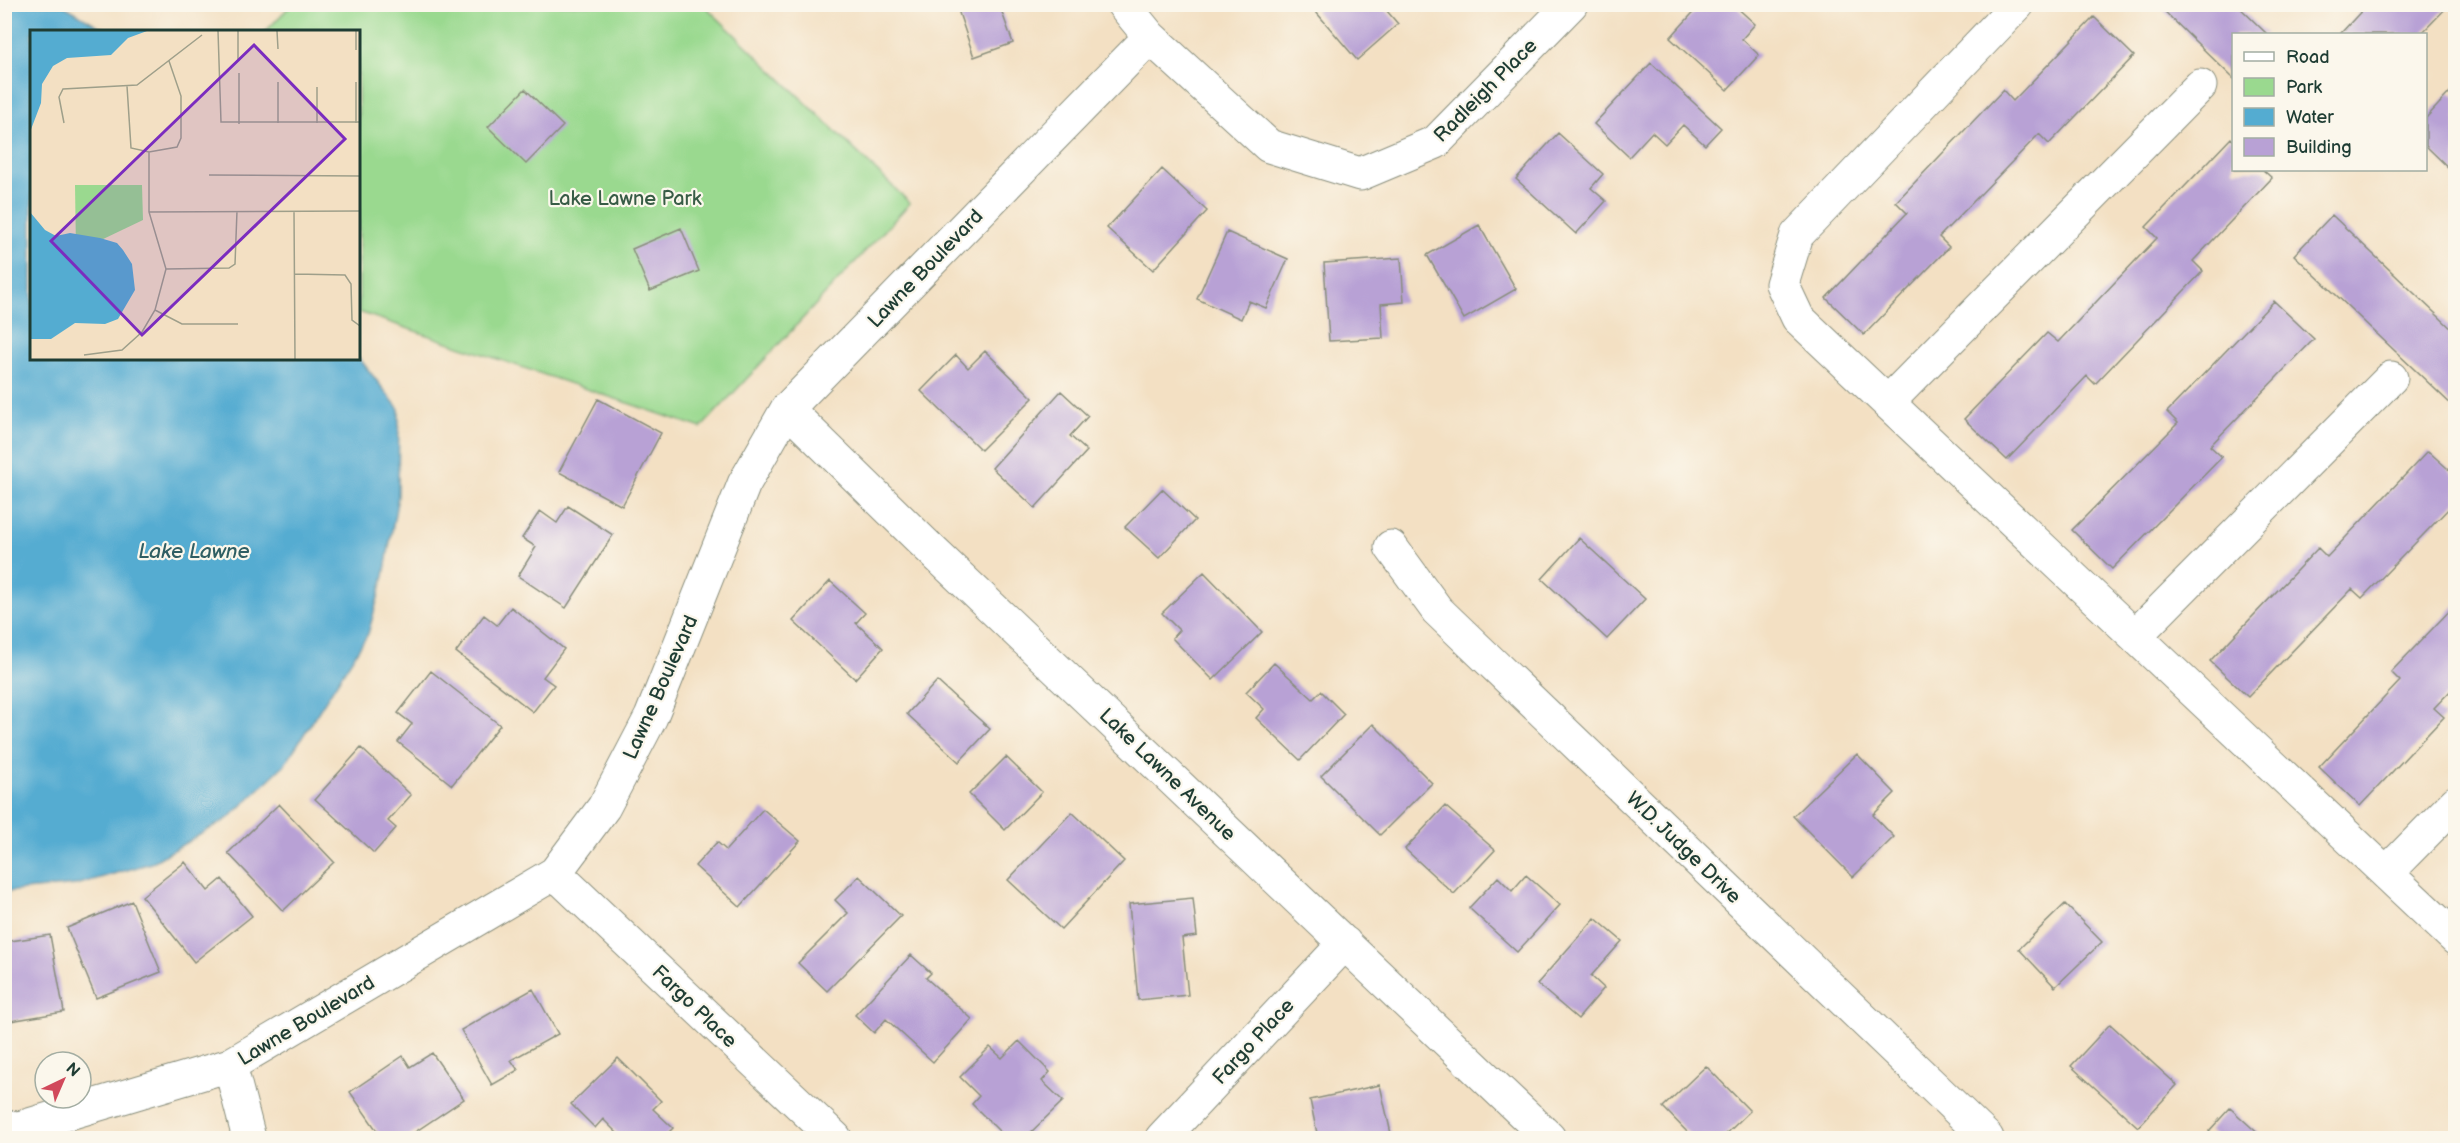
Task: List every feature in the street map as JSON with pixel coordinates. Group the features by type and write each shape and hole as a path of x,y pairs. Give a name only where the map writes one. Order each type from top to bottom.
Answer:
{"street":[{"name":"Radleigh Place","path":"1123,4 1150,37 1269,146 1360,174 1436,142 1571,4"},
{"path":"2018,4 1797,234 1782,284 1798,318 2456,939"},
{"name":"Lawne Boulevard","path":"4,1127 19,1128 230,1065 555,873 604,807 651,717 744,484 787,409 1150,37"},
{"path":"1888,402 2200,86"},
{"path":"2135,636 2391,378"},
{"name":"Lake Lawne Avenue","path":"787,409 923,542 1549,1138"},
{"name":"W.D. Judge Drive","path":"1390,547 1437,610 1987,1138"},
{"path":"2386,873 2456,802"},
{"name":"Fargo Place","path":"555,873 835,1138"},
{"name":"Fargo Place","path":"1162,1138 1345,943"},
{"path":"230,1065 249,1138"}],"green space":[{"name":"Lake Lawne Park","path":"291,5 704,5 910,203 701,428 360,312 360,30 267,30"}],"water":[{"name":"Lake Lawne","path":"5,4 63,5 105,30 30,30 30,360 360,359 399,409 398,496 384,576 368,634 285,764 229,818 151,863 76,885 5,892"}],"building":[{"path":"956,4 999,4 1013,43 974,57"},
{"path":"1325,4 1381,4 1398,24 1357,60 1316,12"},
{"path":"1701,4 1733,4 1755,24 1742,39 1759,55 1727,90 1670,38"},
{"path":"2157,4 2236,4 2266,33 2232,33 2232,77"},
{"path":"2368,4 2450,4 2422,33 2341,33"},
{"path":"2094,17 2134,56 2049,144 2039,134 1939,237 1949,247 1864,335 1826,298 1907,213 1896,202 2003,90 2013,101"},
{"path":"1651,63 1721,128 1705,145 1683,125 1665,144 1652,132 1629,157 1594,124"},
{"path":"525,89 563,126 526,164 488,127"},
{"path":"2450,92 2456,97 2456,175 2427,147 2427,117"},
{"path":"1558,133 1603,174 1591,188 1606,201 1576,234 1516,179"},
{"path":"2231,138 2232,171 2264,171 2272,178 2193,261 2203,271 2095,384 2087,376 2007,460 1964,419 2047,333 2058,342 2157,238 2146,227"},
{"path":"1162,169 1207,211 1153,270 1107,228"},
{"path":"2332,215 2456,333 2456,409 2294,255"},
{"path":"1479,225 1516,289 1464,319 1427,255"},
{"path":"681,228 699,271 650,291 632,249"},
{"path":"1227,232 1288,259 1266,308 1249,301 1241,319 1197,299"},
{"path":"1401,258 1404,302 1381,304 1383,338 1329,341 1324,263"},
{"path":"2274,301 2314,339 2210,446 2222,457 2112,569 2072,530 2178,423 2167,412"},
{"path":"985,351 1033,398 981,450 921,391 956,355 968,368"},
{"path":"1061,391 1088,416 1070,436 1087,451 1035,508 992,468"},
{"path":"598,399 661,433 622,506 559,472"},
{"path":"2428,451 2456,476 2456,501 2362,598 2352,589 2248,697 2210,661 2318,548 2327,557"},
{"path":"1162,489 1195,520 1159,558 1125,527"},
{"path":"568,506 613,535 566,608 518,576 536,547 522,538 540,511 557,523"},
{"path":"1579,538 1645,599 1607,639 1542,579"},
{"path":"1204,572 1262,632 1213,680 1172,638 1179,630 1162,613"},
{"path":"830,581 865,613 856,623 883,648 855,679 793,621"},
{"path":"2456,604 2456,685 2434,708 2444,717 2360,806 2319,767 2400,681 2391,672"},
{"path":"511,607 564,649 543,677 554,685 533,712 456,652 484,615 497,625"},
{"path":"1274,663 1313,699 1321,691 1344,714 1300,760 1256,718 1264,709 1246,692"},
{"path":"431,671 500,725 452,785 398,742 412,724 398,713"},
{"path":"937,681 990,729 959,762 907,714"},
{"path":"1373,724 1432,783 1380,835 1321,776"},
{"path":"361,748 411,795 388,821 396,828 374,853 315,799"},
{"path":"1857,754 1895,793 1873,815 1894,837 1853,877 1793,816"},
{"path":"1006,757 1042,792 1005,830 969,794"},
{"path":"279,804 334,862 283,911 228,853"},
{"path":"1445,806 1495,850 1454,894 1405,849"},
{"path":"763,809 800,841 740,907 695,866 717,842 726,850"},
{"path":"1072,812 1124,861 1061,929 1008,880"},
{"path":"185,862 208,891 222,879 252,916 194,962 142,896"},
{"path":"1526,875 1560,905 1517,952 1469,908 1498,877 1512,891"},
{"path":"859,876 901,916 827,991 798,963 848,913 835,900"},
{"path":"1193,898 1197,936 1182,938 1188,995 1138,1000 1129,904"},
{"path":"132,901 161,972 96,998 67,928"},
{"path":"2065,904 2102,942 2055,987 2019,949"},
{"path":"1595,918 1622,941 1591,976 1604,988 1578,1019 1537,984"},
{"path":"50,935 64,1012 4,1022 4,942"},
{"path":"911,955 931,973 926,978 972,1019 933,1062 886,1019 874,1033 855,1015"},
{"path":"533,989 558,1034 511,1060 518,1070 492,1085 461,1030"},
{"path":"2110,1024 2177,1085 2138,1127 2071,1066"},
{"path":"1019,1041 1050,1072 1042,1081 1063,1101 1025,1138 1006,1138 972,1104 979,1096 960,1077 990,1047 1002,1058"},
{"path":"432,1053 464,1099 406,1138 382,1138 350,1092 403,1056 410,1067"},
{"path":"618,1058 661,1101 653,1109 673,1128 663,1138 622,1138 603,1119 595,1128 571,1104"},
{"path":"1706,1066 1750,1111 1722,1138 1693,1138 1663,1107"},
{"path":"1380,1085 1392,1138 1318,1138 1310,1100"},
{"path":"2230,1108 2263,1138 2217,1138 2209,1131"}]}
